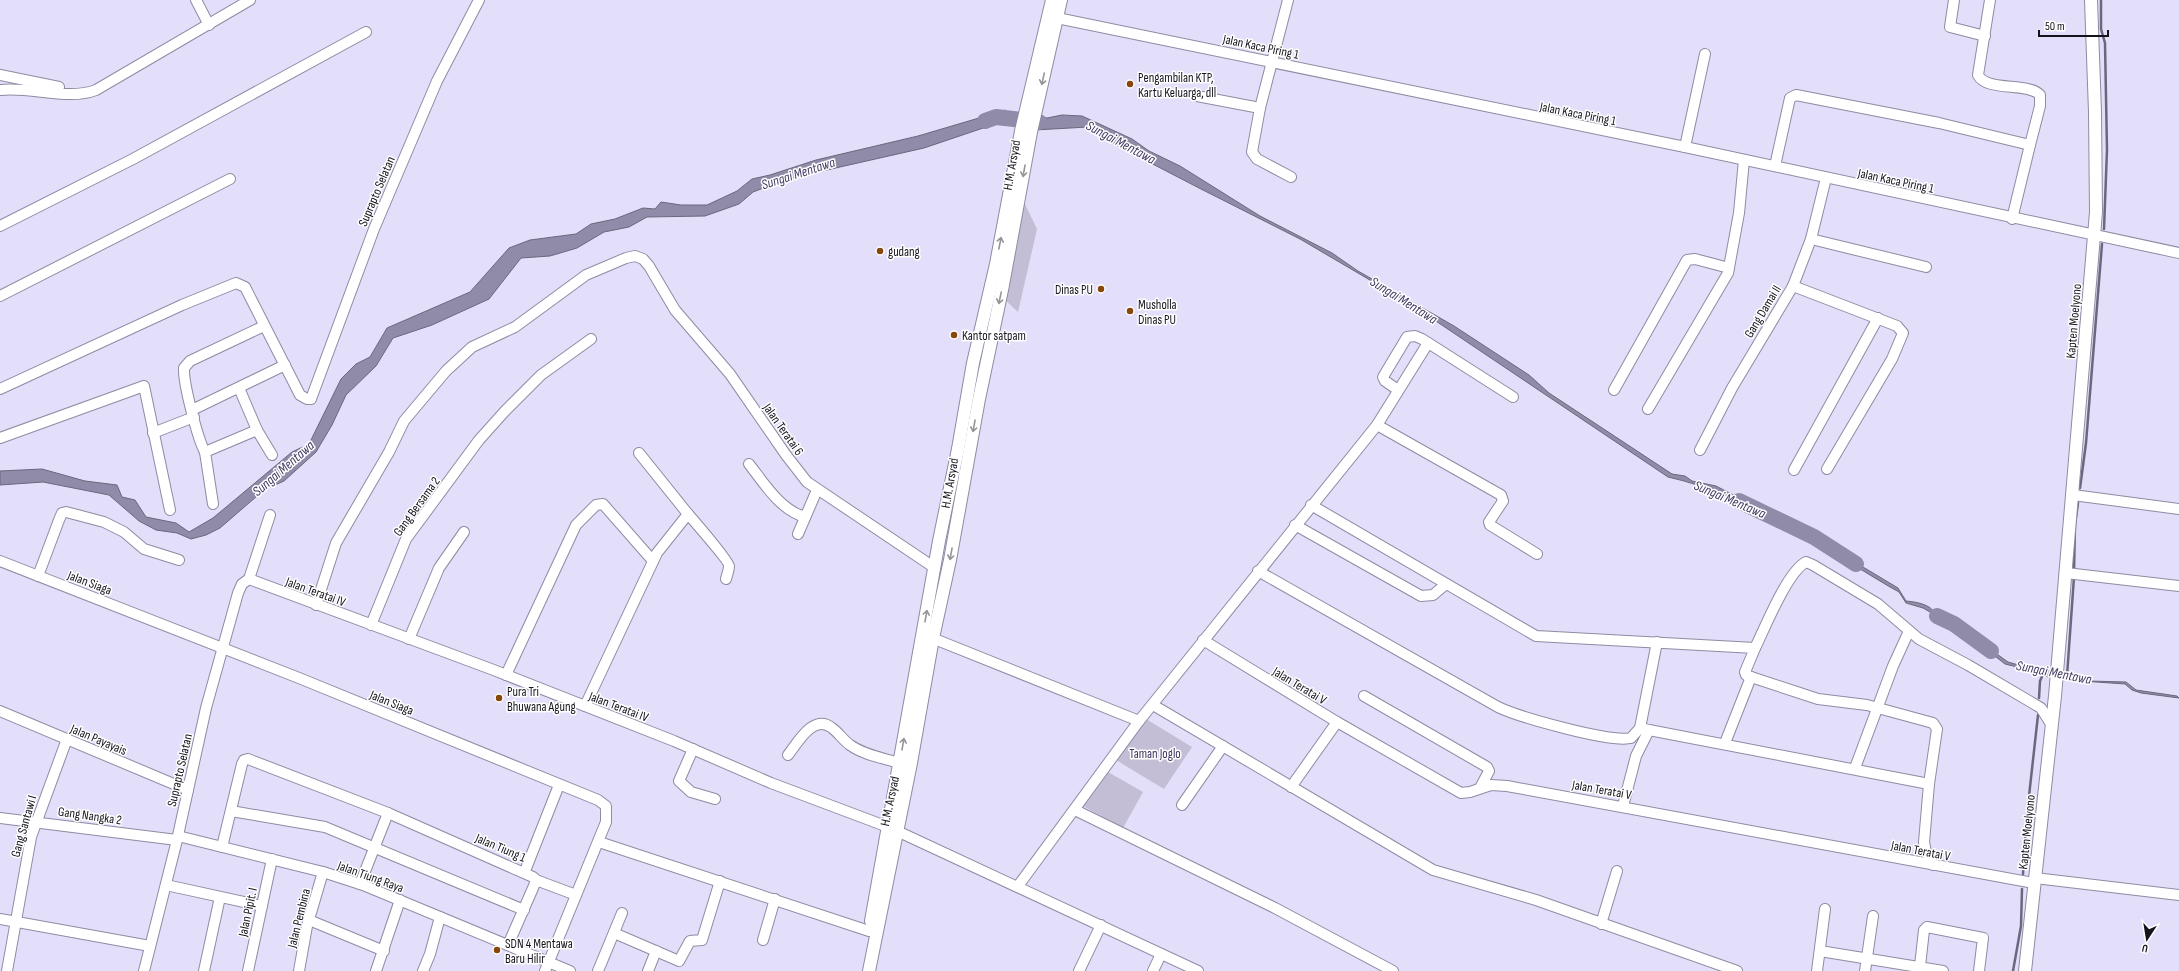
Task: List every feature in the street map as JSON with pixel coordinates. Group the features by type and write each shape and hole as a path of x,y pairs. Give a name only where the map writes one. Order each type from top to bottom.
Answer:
{"street":[{"path":"196,0 209,25"},
{"path":"0,90 39,90 81,95 100,88 250,0"},
{"name":"Suprapto Selatan","path":"285,366 300,395 307,400 311,399 374,229 437,81 479,0"},
{"name":"H.M. Arsyad","path":"1031,112 1052,0"},
{"name":"H.M. Arsyad","path":"861,971 868,931 911,763 928,636 934,568 973,363 1026,131 1061,0"},
{"path":"1288,0 1260,108 1252,152 1253,156 1291,177"},
{"path":"1954,0 1950,27 1985,36"},
{"path":"1990,0 1978,70 1980,79 1984,82 2037,92 2040,95 2040,106 2012,218"},
{"name":"Kapten Moelyono","path":"2025,971 2055,696 2094,235 2097,182 2091,0"},
{"name":"Jalan Kaca Piring 1","path":"1057,18 1272,61 1477,106 1685,147 2179,253"},
{"path":"0,226 140,156 366,32"},
{"path":"1685,147 1705,54"},
{"path":"0,74 53,85 70,94"},
{"path":"1775,166 1790,98 1796,95 1939,123 2030,145"},
{"path":"1197,96 1260,108"},
{"name":"H.M. Arsyad","path":"869,971 893,829 899,763 928,636 950,560 979,399 1006,269 1026,131"},
{"path":"1648,409 1725,279 1729,268 1739,213 1744,160"},
{"name":"Gang Damai II","path":"1700,450 1732,388 1793,286 1811,239 1826,178"},
{"path":"0,296 230,179"},
{"path":"1811,239 1926,267"},
{"name":"Jalan Teratai 6","path":"316,605 336,543 390,452 404,421 446,371 472,347 515,327 586,275 626,258 638,257 650,266 676,310 730,374 786,455 808,482 817,490 934,568"},
{"path":"1614,390 1687,260 1695,259 1729,268"},
{"path":"0,389 182,305 232,284 240,284 245,287 285,366 239,388 153,433"},
{"path":"1793,286 1878,318 1901,329 1903,332 1892,359 1826,469"},
{"path":"1794,470 1878,318"},
{"path":"213,504 205,452 201,447 184,372 186,364 264,326"},
{"path":"1398,390 1385,381 1384,377 1407,336 1415,336 1513,397"},
{"name":"Gang Bersama 2","path":"371,625 406,539 471,450 504,411 541,375 591,339"},
{"path":"1018,886 1139,721 1258,571 1377,425 1428,343"},
{"path":"0,438 142,385 146,388 153,433 170,510"},
{"path":"239,388 257,430 272,455"},
{"path":"1377,425 1501,495 1503,502 1489,522 1490,525 1537,554"},
{"path":"205,452 257,430"},
{"path":"639,453 712,544 726,559 729,566 726,579"},
{"path":"749,464 777,499 796,514 805,517"},
{"path":"798,534 817,490"},
{"path":"2073,495 2179,509"},
{"path":"506,675 576,525 596,505 603,504 653,561"},
{"path":"1312,505 1536,636 1755,648"},
{"path":"38,576 62,513 66,512 104,522 124,532 144,550 179,560"},
{"path":"584,706 653,561 688,514"},
{"name":"Suprapto Selatan","path":"144,971 166,885 206,708 222,648 238,592 242,584 249,579 270,515"},
{"path":"1295,525 1421,596 1433,595 1446,584"},
{"path":"409,639 438,568 464,532"},
{"name":"Jalan Siaga","path":"0,561 222,648 598,800 606,806 606,822 546,967"},
{"path":"1933,865 1926,852 1924,842 1929,784 1937,738 1936,725 1878,708 1818,700 1746,675 1745,672 1755,648 1777,602 1796,571 1806,562 1878,604 1924,642 1968,665 2041,708 2051,724"},
{"path":"1258,571 1381,642 1506,711 1536,721 1622,739 1631,738 1644,729 1726,743 1794,758 1855,768 1929,784"},
{"path":"2066,573 2179,586"},
{"name":"Jalan Teratai IV","path":"249,579 506,675 693,749 771,783 893,829 1198,971"},
{"path":"1855,768 1893,666 1910,631"},
{"path":"928,636 1139,721"},
{"name":"Jalan Teratai V","path":"1203,640 1337,722 1461,793 1466,794 1491,785 1507,786 1622,806 1933,865 2034,881 2179,895"},
{"path":"1622,806 1644,729 1656,642"},
{"path":"1726,743 1751,677"},
{"path":"1364,696 1487,767 1489,771 1480,788"},
{"path":"1153,704 1291,787 1434,870 1536,900 1737,971"},
{"name":"Jalan Payayais","path":"0,711 188,790"},
{"path":"1291,787 1337,722"},
{"path":"788,755 811,727 820,723 831,727 843,740 862,752 899,763"},
{"name":"Gang Santawi I","path":"7,971 28,853 36,821 67,739"},
{"path":"1182,804 1223,746"},
{"path":"693,749 679,781 691,792 715,799"},
{"name":"Jalan Tiung 1","path":"231,811 242,764 244,760 248,759 388,813 525,871 536,880 576,894"},
{"path":"525,871 559,785"},
{"path":"1075,810 1275,908 1393,971"},
{"path":"222,847 231,811 325,827 524,910"},
{"path":"360,884 376,847 388,813"},
{"name":"Gang Nangka 2","path":"0,818 177,838"},
{"name":"Jalan Tiung Raya","path":"177,838 272,859 323,872 360,884 508,945 546,967 570,971"},
{"path":"599,842 868,931"},
{"name":"Jalan Pipit. I","path":"248,971 272,859"},
{"path":"1601,924 1617,871"},
{"name":"Jalan Pembina","path":"299,971 309,920 323,872"},
{"path":"508,945 536,880"},
{"path":"614,933 679,961 690,941 702,940 720,881"},
{"path":"166,885 262,906"},
{"path":"204,971 220,897"},
{"path":"763,940 775,899"},
{"path":"376,971 400,900"},
{"path":"1817,971 1825,909"},
{"path":"598,971 622,913"},
{"path":"1866,971 1873,916"},
{"path":"423,971 430,954 440,917"},
{"path":"0,919 150,946"},
{"path":"309,920 384,951"},
{"path":"1079,971 1101,925"},
{"path":"1920,966 1924,930 1927,927 1983,938 1979,971"},
{"path":"648,971 656,951"},
{"path":"1820,951 1920,966 1943,971"},
{"path":"1153,971 1161,954"}],"green space":[{"path":"1022,198 1037,229 1018,312 1002,297"},
{"name":"Taman Joglo","path":"1146,719 1192,747 1164,789 1116,760"},
{"path":"1108,772 1143,792 1123,828 1083,806"}],"water":[{"name":"Sungai Mentawa","path":"1006,110 1004,121 924,148 787,179 753,192 739,204 705,216 647,217 629,227 604,232 577,248 550,256 521,258 489,299 432,325 393,338 376,366 346,395 332,425 316,452 284,481 264,490 220,528 206,535 191,539 177,533 156,530 139,521 109,495 43,482 0,485 0,471 42,469 85,481 117,485 122,497 135,500 146,517 176,523 189,532 213,518 292,452 309,444 341,379 356,364 370,357 387,328 470,292 509,248 530,240 576,234 591,224 615,219 643,208 655,209 661,202 681,205 707,205 737,191 752,179 770,175 816,160 918,136"},
{"name":"Sungai Mentawa","path":"1062,115 1082,116 1132,139 1149,151 1180,166 1260,216 1332,253 1358,271 1454,326 1529,375 1549,393 1672,474 1685,476 1692,481 1716,486 1807,533 1815,534 1828,546 1898,588 1906,601 1927,606 1935,614 1962,629 2008,662 2043,672 2053,670 2052,675 2048,677 2038,672 2005,664 1973,639 1973,637 1923,608 1906,603 1899,592 1783,523 1727,496 1698,485 1668,477 1409,303 1300,239 1118,146 1088,127 1035,130 1039,116 1047,118"},
{"name":"Sungai Mentawa","path":"2062,672 2088,681 2126,682 2136,690 2177,696 2179,698 2141,693 2132,690 2125,684 2082,681 2065,676 2062,678"}],"waterway":[{"path":"2101,0 2101,29 2105,43 2107,150 2104,229"},
{"name":"Sungai Mentawa","path":"985,121 996,117 1039,122"},
{"path":"2080,488 2086,443 2102,244"},
{"name":"Sungai Mentawa","path":"1739,501 1814,537 1856,564"},
{"path":"2074,572 2075,525 2078,503"},
{"path":"2067,676 2074,577"},
{"name":"Sungai Mentawa","path":"1937,616 1954,624 1991,651"},
{"path":"2039,698 2040,681 2044,672"},
{"path":"2023,874 2027,814 2038,715"},
{"path":"2013,971 2021,926 2022,889"}],"place":[{"name":"Pengambilan KTP, Kartu Keluarga, dll","path":"1130,84"},
{"name":"gudang","path":"880,251"},
{"name":"Dinas PU","path":"1101,289"},
{"name":"Musholla Dinas PU","path":"1130,311"},
{"name":"Kantor satpam","path":"954,335"},
{"name":"Pura Tri Bhuwana Agung","path":"499,698"},
{"name":"SDN 4 Mentawa Baru Hilir","path":"497,950"}]}
